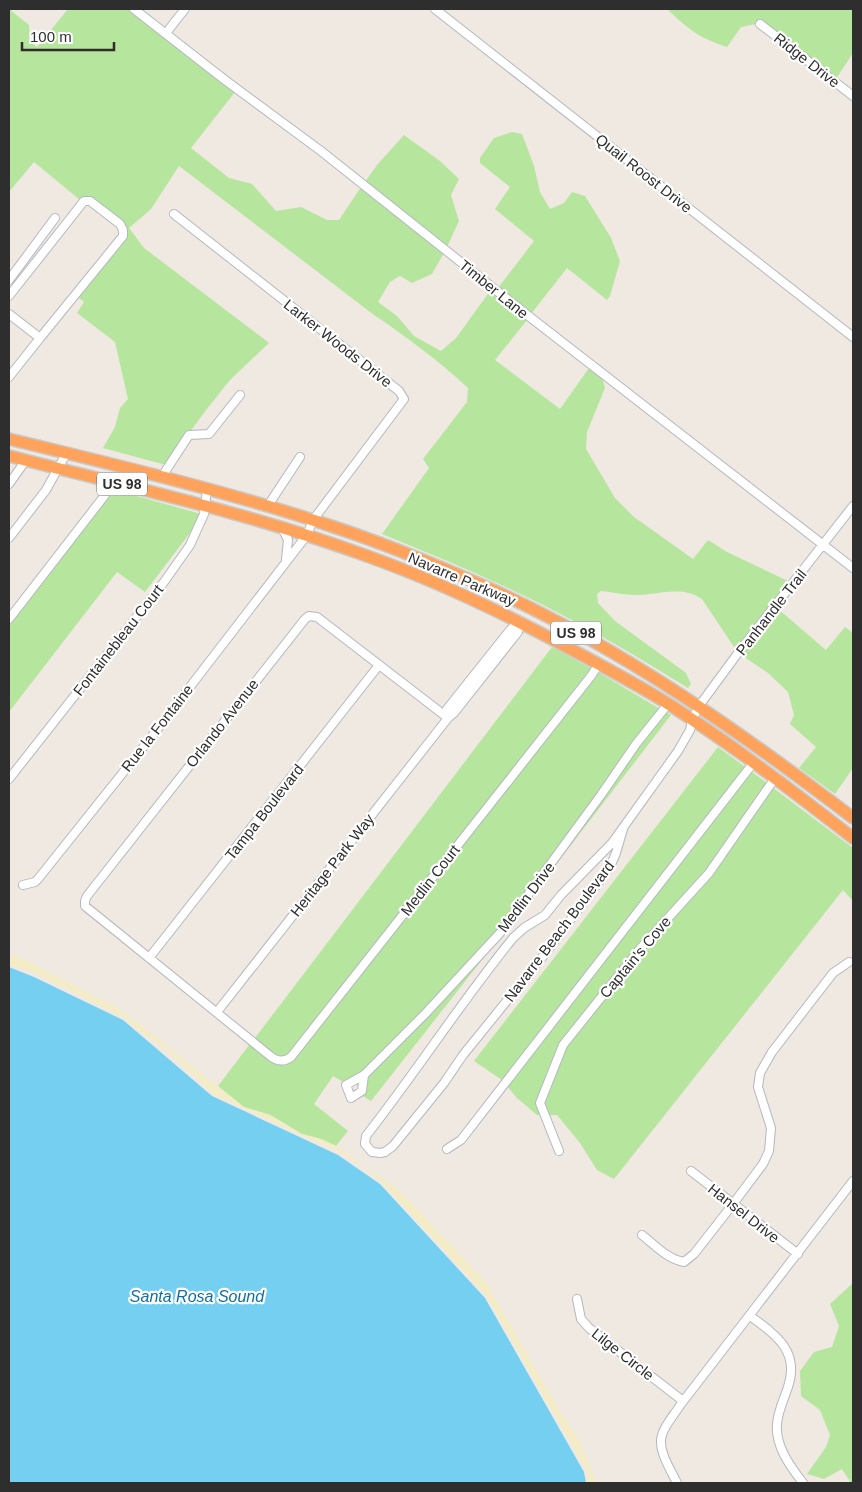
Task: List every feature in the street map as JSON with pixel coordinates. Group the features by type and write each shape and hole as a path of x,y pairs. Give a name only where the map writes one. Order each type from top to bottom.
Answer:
{"highway":[{"name":"Navarre Parkway","path":"9,439 207,490 312,520 415,557 485,587 548,618 699,706 778,761 853,818"},
{"name":"Navarre Parkway","path":"9,456 204,505 307,535 367,556 477,600 599,664 668,704 754,762 853,838"},
{"path":"485,587 504,600 517,614 520,621 537,618 627,667 652,677"}],"street":[{"name":"Timber Lane","path":"134,9 225,80 321,150 526,314 853,568"},
{"path":"166,34 184,9"},
{"name":"Quail Roost Drive","path":"435,9 853,337"},
{"name":"Ridge Drive","path":"760,24 853,96"},
{"path":"9,296 84,201 90,201 120,224 123,236 9,377"},
{"name":"Larker Woods Drive","path":"174,214 399,391 404,397 403,402 312,520"},
{"path":"9,280 55,218"},
{"path":"9,314 40,338"},
{"path":"161,478 189,436 209,434 240,395"},
{"path":"9,538 46,490 66,454"},
{"path":"267,507 300,456"},
{"path":"9,484 26,460"},
{"path":"9,619 105,494 112,481"},
{"name":"Fontainebleau Court","path":"9,779 185,553 204,514 207,490"},
{"name":"Panhandle Trail","path":"623,829 678,752 690,730 692,720 699,706 853,506"},
{"name":"Rue la Fontaine","path":"23,885 38,879 149,740 307,535 312,520"},
{"path":"282,528 288,540 285,564"},
{"name":"Orlando Avenue","path":"148,958 85,906 87,896 305,619 309,616 317,617 448,718"},
{"name":"Heritage Park Way","path":"217,1012 518,632 520,621"},
{"name":"Medlin Court","path":"217,1012 274,1059 283,1061 291,1057 599,664"},
{"name":"Tampa Boulevard","path":"148,958 379,665"},
{"name":"Medlin Drive","path":"364,1074 425,1014 500,933 636,744 668,704"},
{"path":"447,1149 461,1140 754,762"},
{"name":"Captain's Cove","path":"559,1151 540,1103 564,1045 638,950 709,873 775,778"},
{"name":"Navarre Beach Boulevard","path":"623,829 610,867 544,955 463,1055 444,1083 393,1146 385,1152 372,1152 365,1144 366,1136 398,1095 454,1014 506,947 520,932 545,915 561,895 601,855 623,829"},
{"path":"148,958 217,1012"},
{"path":"642,1235 668,1256 684,1262 694,1254 733,1204 763,1164 771,1143 771,1128 758,1087 763,1066 833,973 849,962"},
{"name":"Hansel Drive","path":"690,1171 798,1254"},
{"path":"677,1483 664,1454 661,1437 683,1401 853,1181"},
{"name":"Lilge Circle","path":"577,1299 581,1318 589,1328 683,1401"},
{"path":"750,1316 788,1350 792,1370 778,1413 777,1435 786,1459 803,1483"}],"green space":[{"path":"9,9 29,25 30,41 37,47 68,9 128,9 235,92 191,148 229,178 252,184 276,211 301,207 327,220 339,220 361,187 444,253 432,274 412,283 400,276 390,282 378,302 397,316 414,336 441,351 456,338 490,291 527,320 495,360 560,409 589,368 602,378 605,388 587,432 586,449 615,498 634,517 693,559 708,540 727,552 790,582 736,650 702,599 694,595 686,592 670,592 627,595 601,591 597,594 598,603 615,621 686,673 691,684 688,688 555,611 478,574 382,534 429,468 423,459 467,402 468,388 446,368 179,166 151,209 129,228 144,248 269,343 230,380 166,465 103,448 115,427 120,408 128,399 115,342 77,313 84,302 78,297 125,238 126,228 120,219 106,207 85,196 80,200 34,162 9,192"},
{"path":"667,9 853,9 853,53 836,79 760,20 756,24 741,27 727,47 694,32"},
{"path":"512,132 522,134 534,166 540,192 550,209 564,203 572,192 585,196 611,238 620,261 610,296 607,300 567,268 531,314 498,288 534,241 495,209 510,187 480,163 480,158 494,138"},
{"path":"404,135 440,161 459,179 451,195 459,221 447,247 365,182 377,165"},
{"path":"112,489 201,514 196,525 145,592 117,572 9,712 9,624"},
{"path":"777,608 826,650 845,627 853,633 853,768 835,794 799,768 816,747 790,724 794,715 788,692 768,673 741,655"},
{"path":"552,647 592,669 289,1055 279,1056 270,1052 255,1038"},
{"path":"598,672 660,709 497,931 423,1012 363,1071 345,1083 333,1076 314,1104 348,1131 336,1146 321,1139 302,1134 270,1115 244,1107 218,1086 250,1044 265,1057 276,1063 287,1063 293,1059"},
{"path":"666,712 671,715 507,928 639,746"},
{"path":"718,747 767,783 707,871 561,1043 537,1102 541,1115 537,1115 517,1098 502,1080 474,1061"},
{"path":"772,787 853,848 853,901 843,890 614,1179 597,1170 580,1143 557,1115 549,1115 544,1103 566,1046 641,952 712,875"},
{"path":"500,937 371,1101 361,1095 367,1076"},
{"path":"853,1283 853,1483 851,1483 842,1469 824,1479 807,1474 826,1447 830,1435 820,1410 801,1396 800,1371 814,1352 832,1347 839,1326 830,1304"}],"sand":[{"path":"9,954 25,960 116,1007 244,1107 270,1115 302,1134 321,1139 340,1148 399,1190 487,1284 550,1395 579,1441 597,1483 589,1483 587,1471 487,1296 366,1167 339,1152 215,1095 166,1049 124,1017 36,973 9,964"}],"water":[{"name":"Santa Rosa Sound","path":"9,967 123,1020 212,1096 338,1155 380,1184 485,1298 584,1472 586,1483 9,1483"}]}
